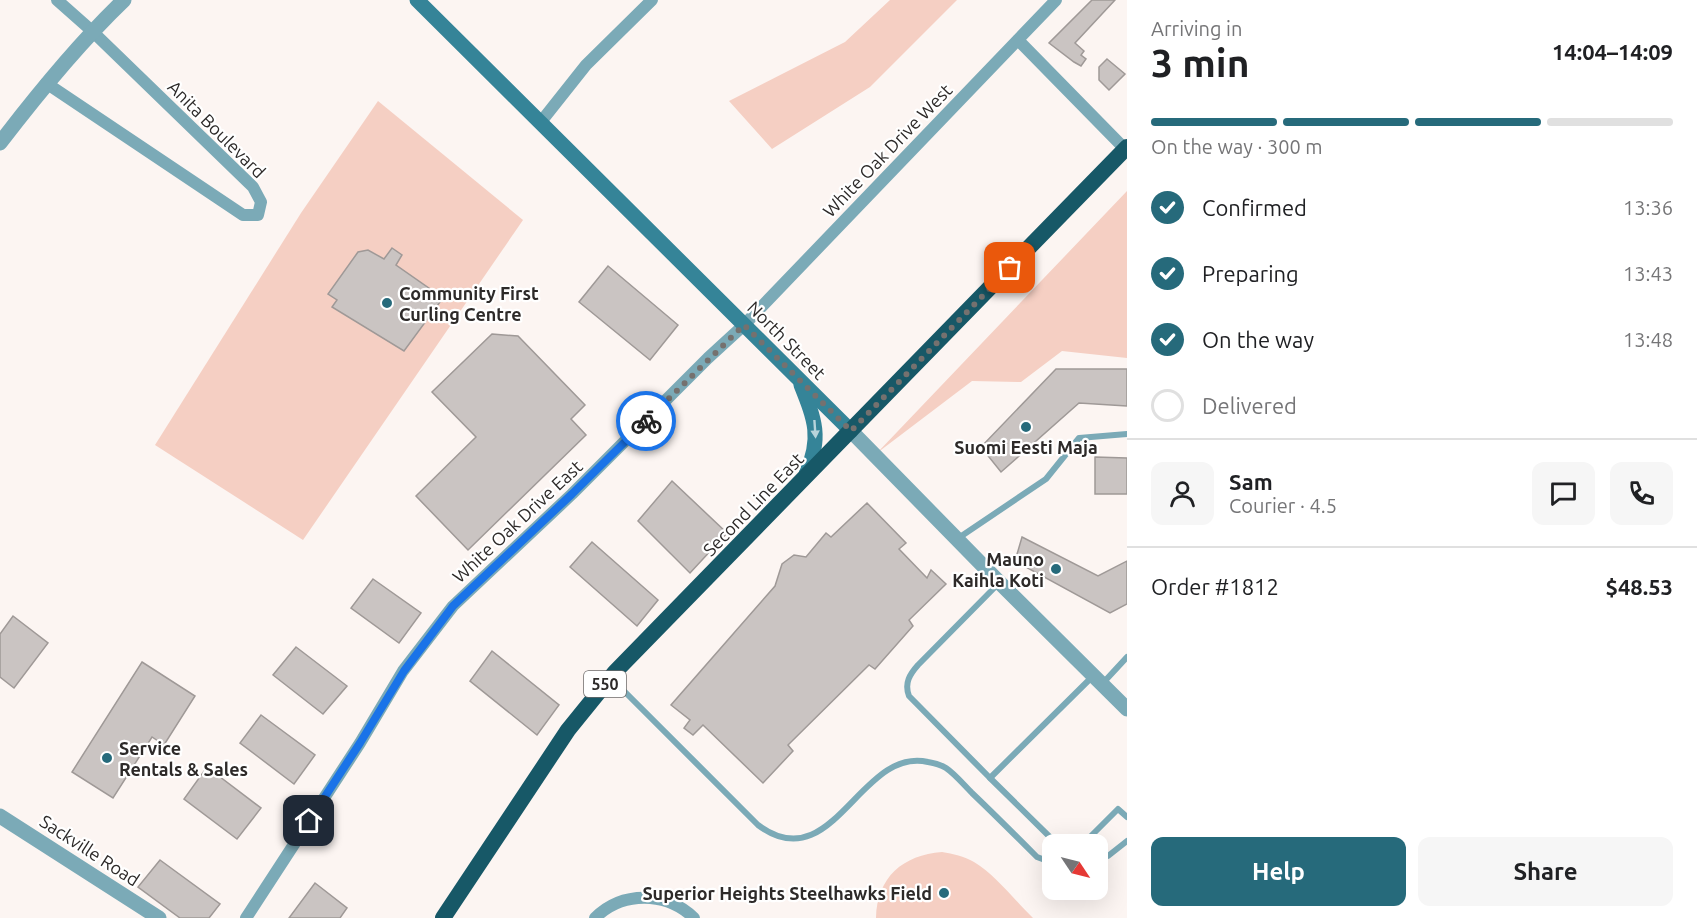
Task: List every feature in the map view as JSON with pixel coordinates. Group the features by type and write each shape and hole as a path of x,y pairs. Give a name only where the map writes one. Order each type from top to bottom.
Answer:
{"highway":[{"name":"Second Line East","path":"443,918 567,730 610,678 1126,148"}],"main road":[{"name":"North Street","path":"417,0 851,431"},
{"path":"799,380 815,420 816,432 813,458 804,479"}],"street":[{"name":"Anita Boulevard","path":"46,83 243,215 258,215 261,202 253,187 57,0"},
{"path":"0,143 46,83 92,31 124,0"},
{"path":"540,123 586,65 652,0"},
{"name":"White Oak Drive West","path":"744,325 1056,0"},
{"path":"1018,40 1126,148"},
{"name":"White Oak Drive East","path":"246,918 404,671 453,606 572,494 744,325"},
{"name":"North Street","path":"851,431 1127,709"},
{"name":"Sackville Road","path":"0,816 159,918"},
{"path":"595,918 614,903 633,898 654,898 674,904 694,918"}],"lane":[{"path":"957,539 1046,479 1079,438 1127,435"},
{"path":"1000,583 911,673 907,683 909,696 1047,834"},
{"path":"990,778 1097,680 1127,657"},
{"path":"610,678 769,834 801,838 816,833 828,825 887,769 899,763 924,761 947,768 1037,857 1042,859"},
{"path":"1093,834 1118,809 1127,817"},
{"path":"1108,856 1127,841"}],"shaded area":[{"path":"890,0 957,0 870,87 772,149 729,101 845,42"},
{"path":"378,101 523,220 303,540 155,445 301,213"},
{"path":"1127,191 1127,358 1062,351 1021,382 972,381 877,453"},
{"name":"Superior Heights Steelhawks Field","path":"942,852 966,858 982,867 1033,918 876,918 881,891 895,871 904,863 915,858"}],"building":[{"path":"1092,0 1115,0 1075,43 1084,51 1081,55 1086,59 1081,66 1049,43"},
{"path":"1107,59 1125,74 1109,90 1099,80 1099,67"},
{"name":"Community First Curling Centre","path":"392,248 402,255 396,265 443,298 404,351 332,307 337,300 328,294 358,252 368,250 384,259"},
{"path":"608,266 678,325 650,360 579,302"},
{"path":"492,334 518,336 585,405 571,419 586,435 468,550 416,496 476,437 432,392"},
{"name":"Suomi Eesti Maja","path":"1056,369 1127,369 1127,406 1079,403 1001,472 981,447"},
{"path":"1095,457 1127,458 1127,494 1095,494"},
{"path":"672,481 727,533 690,573 638,521"},
{"path":"867,503 906,543 899,549 927,578 931,570 946,584 909,620 913,626 875,669 869,665 788,745 793,751 763,783 703,725 693,735 684,728 690,720 671,705 775,586 782,564 794,555 806,557 826,533 831,537"},
{"name":"Mauno Kaihla Koti","path":"1022,537 1098,576 1127,561 1127,604 1110,613 1015,561"},
{"path":"592,542 658,600 637,626 570,567"},
{"path":"373,579 421,613 399,643 351,608"},
{"path":"13,616 48,643 14,688 0,677 0,634"},
{"path":"296,647 347,686 323,714 273,675"},
{"path":"492,651 559,705 537,735 470,681"},
{"path":"142,662 195,696 164,745 152,737 113,798 72,772"},
{"path":"261,715 315,755 294,784 240,743"},
{"path":"207,767 261,808 237,839 184,799"},
{"path":"160,860 220,904 209,918 180,918 138,887"},
{"path":"315,883 347,908 340,918 289,918"}],"way so far":[{"path":"646,421 744,325 851,431 1010,268"}],"place":[{"name":"Community First Curling Centre","path":"387,303"},
{"name":"Suomi Eesti Maja","path":"1026,427"},
{"name":"Mauno Kaihla Koti","path":"1056,569"},
{"name":"Service Rentals & Sales","path":"107,758"},
{"name":"Superior Heights Steelhawks Field","path":"944,893"}],"route":[{"path":"309,821 404,671 453,606 646,421"}]}
